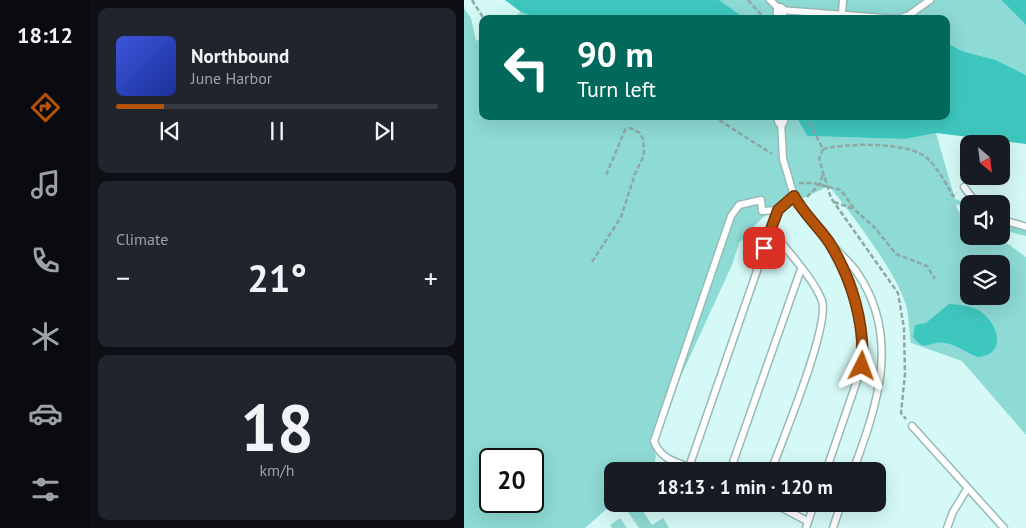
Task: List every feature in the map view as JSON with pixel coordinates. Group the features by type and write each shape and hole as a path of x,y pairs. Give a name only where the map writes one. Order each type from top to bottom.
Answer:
{"lane":[{"path":"770,0 780,14 842,13 864,15"},
{"path":"842,13 843,0"},
{"path":"909,15 930,0"},
{"path":"781,120 783,160 794,196 829,242 857,273 868,293 883,346 883,371 875,406 856,462"},
{"path":"964,187 970,195"},
{"path":"691,462 778,210 794,196"},
{"path":"675,462 658,452 654,441 731,216 739,205 761,200 762,211 778,210"},
{"path":"1010,222 1026,227"},
{"path":"771,230 823,302 820,336 774,462"},
{"path":"829,242 850,283 864,344 862,366 829,462"},
{"path":"733,462 801,269"},
{"path":"912,426 1004,528"},
{"path":"947,528 953,512 967,489"},
{"path":"787,512 806,524 811,512"},
{"path":"833,528 839,512"}],"path":[{"path":"472,0 481,15"},
{"path":"748,0 761,15"},
{"path":"720,120 750,138 764,150 783,160"},
{"path":"808,120 819,142"},
{"path":"592,262 621,217 635,174 644,155 645,144 640,133 630,128 625,130 606,175"},
{"path":"823,149 840,144 910,148 929,158 953,196 964,187"},
{"path":"799,205 820,184 823,171"},
{"path":"790,184 820,184 841,190 855,210 875,228 896,254 927,266 935,279"},
{"path":"834,202 855,210"}],"shaded area":[{"path":"505,0 719,0 740,15 528,15"},
{"path":"719,0 1001,0 1026,25 1026,75 996,60 962,51 950,45 950,15 740,15"},
{"path":"1001,0 1026,0 1026,25"},
{"path":"464,8 471,18 476,41 479,39 479,120 798,120 807,136 905,139 936,133 955,199 960,201 960,206 956,204 960,212 960,245 1009,245 1026,257 1026,435 962,361 911,343 907,309 895,279 873,245 829,186 763,217 739,243 732,265 651,441 656,456 655,462 604,462 604,511 585,528 464,528"},
{"path":"521,12 528,15 516,15"},
{"path":"950,45 962,51 996,60 1026,75 1026,144 1010,142 1010,135 960,136 936,133 905,139 807,136 798,120 950,120"},
{"path":"1010,225 1026,230 1026,236 1010,232"},
{"path":"949,304 974,308 980,311 992,323 997,338 996,345 993,351 987,355 978,357 950,344 921,345 913,337 915,325 926,323"},
{"path":"628,512 644,512 652,525 663,518 669,528 639,528"},
{"path":"620,518 627,528 612,528 610,525"}],"route":[{"path":"764,248 778,210 794,196 829,242 850,283 864,344 862,366"}]}
